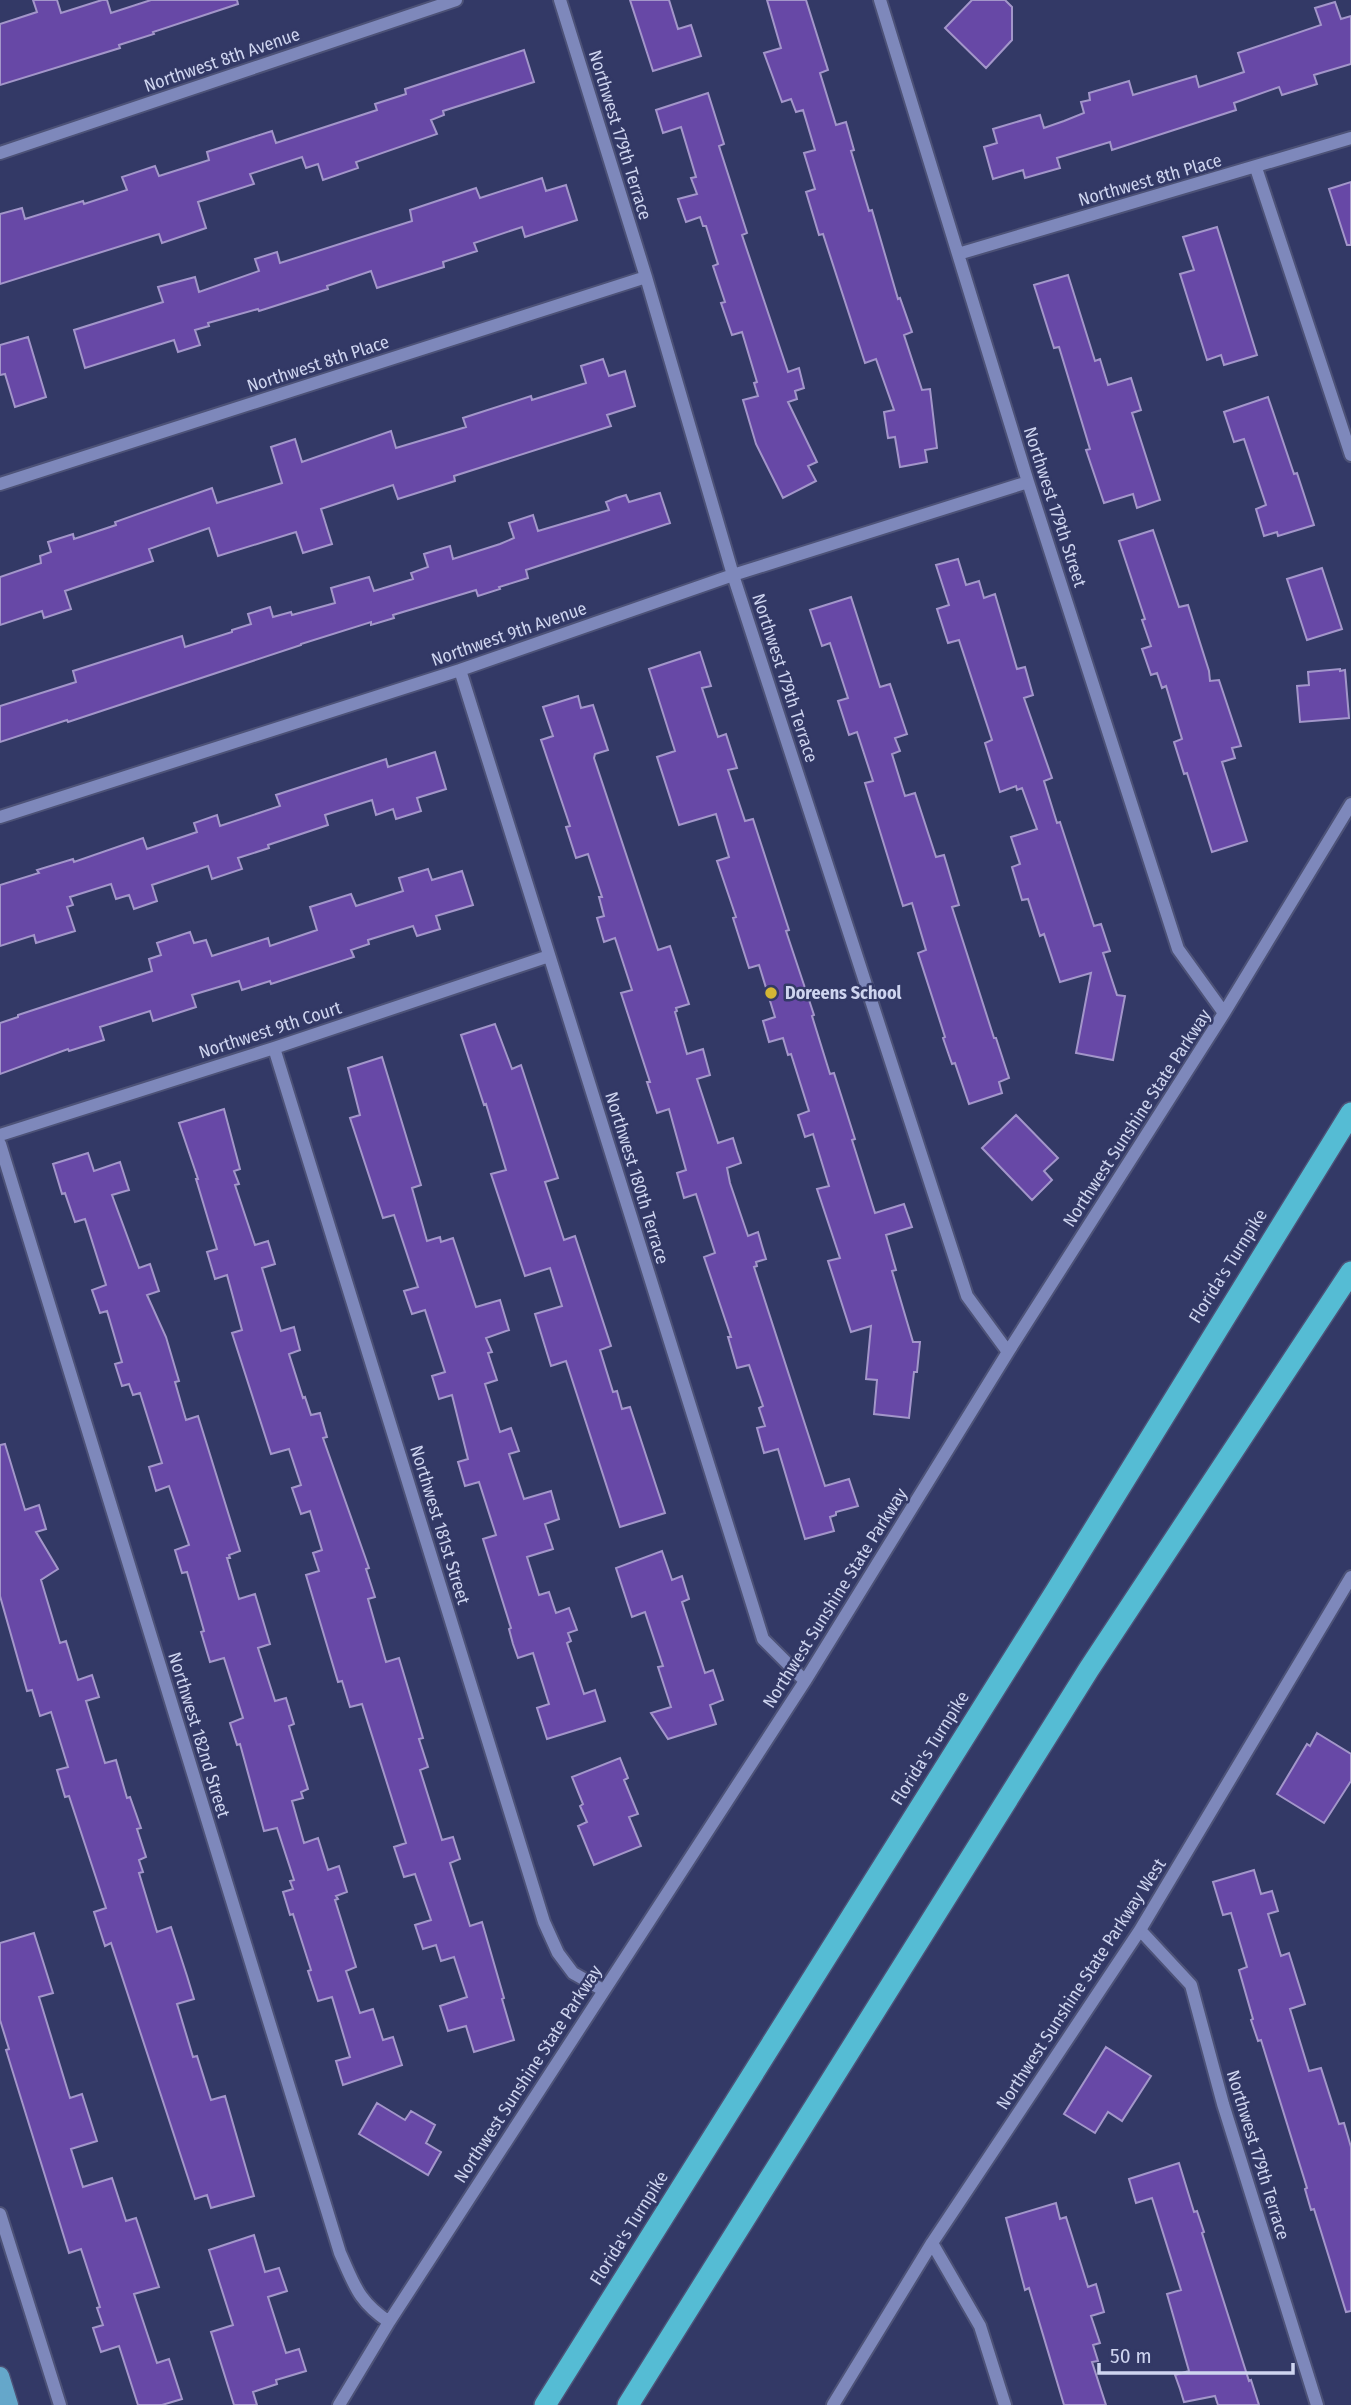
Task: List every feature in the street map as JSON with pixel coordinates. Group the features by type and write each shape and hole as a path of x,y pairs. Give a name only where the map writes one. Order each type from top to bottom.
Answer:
{"highway":[{"name":"Florida's Turnpike","path":"545,2405 1056,1591 1351,1113"},
{"path":"628,2405 1089,1669 1351,1272"}],"main road":[{"path":"0,2376 9,2405"}],"street":[{"name":"Northwest 8th Avenue","path":"0,153 456,0"},
{"name":"Northwest 179th Terrace","path":"560,0 646,277 733,575 967,1296 1008,1352"},
{"name":"Northwest 179th Street","path":"880,0 1028,482 1178,949 1224,1013"},
{"name":"Northwest 8th Place","path":"958,254 1351,138"},
{"path":"1256,168 1351,455"},
{"name":"Northwest 8th Place","path":"0,484 646,277"},
{"name":"Northwest 9th Avenue","path":"0,817 460,670 733,575 1028,482"},
{"name":"Northwest 180th Terrace","path":"460,670 763,1639 805,1681"},
{"name":"Northwest Sunshine State Parkway","path":"339,2405 389,2322 805,1681 1008,1352 1224,1013 1351,804"},
{"name":"Northwest 9th Court","path":"0,1135 274,1048 549,956"},
{"name":"Northwest 181st Street","path":"274,1048 544,1922 558,1952 573,1973 603,1990"},
{"name":"Northwest 182nd Street","path":"0,1144 340,2253 360,2298 371,2310 389,2322"},
{"name":"Northwest Sunshine State Parkway West","path":"833,2405 932,2243 1140,1930 1351,1577"},
{"name":"Northwest 179th Terrace","path":"1140,1930 1191,1984 1223,2104 1317,2405"},
{"path":"0,2214 60,2405"},
{"path":"932,2243 980,2326 1005,2405"}],"building":[{"path":"33,0 57,0 61,13 102,0 107,0 111,13 151,0 237,0 238,4 153,32 154,34 119,45 120,48 0,85 0,24 37,12"},
{"path":"630,0 669,0 678,29 691,25 701,56 653,71"},
{"path":"767,0 806,0 828,70 820,73 836,125 846,122 854,150 851,151 869,211 872,210 898,299 900,298 912,332 904,335 922,390 930,389 937,448 925,450 927,462 900,467 895,437 888,438 884,412 894,410 876,359 865,363 823,234 819,235 806,192 815,189 804,153 815,150 803,110 796,112 791,99 782,102 764,53 781,48"},
{"path":"972,0 1005,0 1012,7 1012,40 986,68 945,28"},
{"path":"1335,2 1341,19 1351,16 1351,64 1314,75 1317,84 1282,95 1279,87 1234,103 1236,110 1112,150 1110,142 1057,158 1060,168 1025,178 1023,170 993,179 984,147 997,143 993,129 1040,115 1044,128 1064,121 1084,113 1081,102 1090,100 1089,93 1129,81 1133,95 1196,76 1199,87 1244,72 1238,53 1321,25 1315,8"},
{"path":"524,50 534,82 443,111 444,115 431,120 437,134 356,162 358,168 323,180 318,164 306,168 302,157 250,174 254,184 198,202 206,228 162,243 159,234 0,284 0,214 22,208 25,219 83,201 84,204 127,190 122,177 155,166 159,176 209,160 207,152 272,131 276,143 377,110 375,104 406,94 405,89"},
{"path":"708,93 724,144 719,146 747,233 742,235 788,372 799,368 804,388 795,391 797,399 788,402 817,462 808,466 816,481 783,498 756,444 743,400 758,396 754,383 757,382 742,332 732,335 721,303 725,302 713,266 718,264 706,226 703,226 700,217 686,222 678,199 697,194 691,178 696,177 681,127 663,133 656,110"},
{"path":"542,178 546,191 566,185 577,220 525,237 522,227 474,243 477,251 443,262 444,267 377,288 371,271 327,286 328,289 259,311 258,309 208,323 209,326 195,330 200,345 178,352 174,340 85,368 74,330 163,302 158,287 195,277 199,292 259,271 255,259 277,252 280,263 412,221 410,210 476,188 480,198"},
{"path":"1351,182 1351,245 1347,245 1329,189"},
{"path":"1217,227 1257,355 1224,365 1221,355 1207,360 1180,274 1194,270 1183,237"},
{"path":"1068,275 1095,361 1100,359 1108,385 1131,378 1141,410 1132,413 1160,500 1137,508 1133,494 1104,503 1086,450 1090,449 1059,347 1054,348 1034,285"},
{"path":"28,337 46,397 15,407 5,374 0,375 0,345"},
{"path":"603,359 609,376 625,371 635,406 607,415 611,426 454,476 455,481 398,499 393,485 321,509 332,544 303,553 296,532 218,556 209,528 149,549 153,561 65,591 71,609 44,618 42,611 0,625 0,577 41,563 40,556 51,552 48,542 73,534 74,539 212,488 217,503 282,483 271,447 295,439 302,462 391,431 396,448 466,427 463,418 531,396 532,400 586,383 581,366"},
{"path":"1268,397 1314,525 1278,536 1277,532 1264,536 1256,509 1266,505 1244,439 1234,442 1224,412"},
{"path":"660,493 670,523 526,570 528,578 499,587 500,589 478,596 476,590 393,615 394,618 371,625 371,622 301,644 0,742 0,706 76,682 73,671 182,636 185,647 232,632 251,624 248,614 270,607 273,617 291,612 292,615 335,603 331,588 369,577 374,591 413,579 411,573 428,567 424,554 450,546 453,559 500,544 514,538 509,523 533,515 538,531 609,510 606,502 616,498 626,495 629,502"},
{"path":"1153,530 1179,607 1188,605 1210,681 1219,680 1241,746 1232,748 1235,758 1222,762 1247,841 1212,852 1187,773 1184,774 1174,742 1182,739 1166,686 1162,688 1157,673 1151,675 1142,649 1151,646 1142,620 1145,619 1119,541"},
{"path":"958,559 966,585 979,581 984,598 995,594 1017,669 1025,667 1033,695 1024,698 1052,778 1044,781 1094,926 1101,924 1110,951 1103,953 1117,995 1125,996 1113,1060 1076,1053 1091,973 1060,982 1044,934 1040,936 1028,899 1022,900 1012,867 1020,864 1011,837 1037,829 1022,788 1017,790 1016,786 1000,792 985,743 992,740 959,640 948,643 937,609 949,605 936,565"},
{"path":"1322,568 1342,629 1307,640 1287,579"},
{"path":"851,597 880,687 890,684 907,734 895,738 900,751 892,754 905,796 915,793 936,857 944,855 959,905 952,907 1009,1078 999,1082 1002,1093 969,1104 943,1038 945,1037 918,953 926,950 912,903 903,906 865,783 873,781 857,732 849,735 838,701 848,698 830,643 822,646 810,610"},
{"path":"700,652 711,686 702,688 718,737 726,734 737,768 728,770 745,821 753,819 789,930 786,931 830,1074 834,1073 855,1139 852,1140 875,1213 904,1204 912,1227 886,1235 896,1270 892,1271 913,1342 920,1342 909,1418 874,1414 877,1380 866,1379 871,1326 851,1332 828,1261 840,1258 817,1189 829,1186 813,1134 805,1137 798,1115 809,1111 791,1054 788,1055 783,1038 769,1042 763,1021 775,1017 759,965 749,968 733,918 736,917 717,861 729,857 716,814 679,825 657,757 675,751 649,669"},
{"path":"1345,670 1349,718 1300,722 1297,686 1309,685 1308,672"},
{"path":"578,696 581,708 593,705 608,750 595,754 594,758 658,950 670,946 689,1004 676,1008 675,1012 687,1054 703,1049 710,1075 697,1079 718,1143 733,1138 741,1163 727,1168 730,1183 748,1236 758,1232 766,1259 756,1262 757,1266 754,1267 825,1486 849,1479 858,1506 836,1512 836,1515 830,1517 834,1531 805,1539 778,1449 764,1453 757,1428 765,1426 759,1408 763,1406 749,1365 737,1368 728,1337 731,1337 704,1257 715,1253 696,1194 684,1198 677,1173 686,1170 669,1109 657,1113 647,1082 650,1082 621,993 632,990 615,938 604,942 597,918 604,916 599,897 602,897 588,854 576,858 566,827 570,826 541,740 553,736 543,707"},
{"path":"435,752 446,789 417,798 421,811 396,819 393,809 376,815 372,800 325,815 328,825 238,858 242,869 212,879 208,866 152,885 157,901 134,909 129,895 116,899 111,884 70,897 73,905 67,907 75,931 36,943 34,935 0,946 0,885 39,873 37,870 73,859 74,862 143,838 147,849 197,832 194,823 217,815 220,826 280,806 276,795 386,759 388,767"},
{"path":"428,869 432,880 462,871 473,905 436,916 440,929 417,936 413,926 368,940 369,944 351,950 354,957 271,984 270,981 242,990 239,981 192,995 196,1007 153,1021 150,1011 100,1027 104,1040 69,1051 68,1049 0,1074 0,1023 152,971 149,959 161,955 157,943 190,932 194,943 206,940 212,956 268,938 270,946 317,930 310,907 351,894 356,906 403,891 399,878"},
{"path":"495,1024 512,1069 521,1065 558,1178 545,1182 564,1240 575,1236 611,1346 600,1350 613,1392 617,1391 622,1409 630,1407 665,1513 620,1527 566,1361 551,1366 535,1314 562,1306 550,1268 525,1276 491,1174 506,1170 461,1035"},
{"path":"382,1057 421,1185 412,1188 427,1241 440,1237 441,1242 453,1238 476,1307 500,1300 509,1330 486,1338 492,1352 488,1353 497,1380 485,1384 500,1432 511,1428 519,1451 509,1454 524,1499 551,1491 559,1519 545,1524 553,1549 527,1557 539,1595 549,1592 556,1613 569,1608 577,1630 568,1633 571,1641 567,1643 584,1694 595,1690 605,1721 547,1739 537,1708 549,1704 533,1653 518,1658 513,1644 509,1629 511,1628 483,1539 496,1535 479,1482 465,1486 458,1462 468,1459 452,1395 439,1399 432,1376 445,1372 425,1310 412,1314 404,1291 418,1287 394,1215 383,1218 350,1118 360,1115 348,1068"},
{"path":"224,1109 240,1169 234,1171 239,1184 235,1185 255,1245 268,1241 275,1264 262,1268 281,1331 294,1327 300,1350 289,1354 311,1415 320,1413 327,1437 323,1438 369,1568 366,1569 375,1597 368,1599 386,1662 399,1658 423,1738 419,1739 428,1767 420,1770 442,1840 453,1837 460,1859 450,1863 470,1926 482,1922 504,1998 502,1999 514,2040 474,2052 466,2026 448,2031 440,2006 467,1997 454,1957 441,1961 436,1945 423,1949 415,1925 431,1920 415,1874 404,1877 394,1847 406,1843 362,1704 350,1707 342,1681 338,1682 306,1575 319,1571 313,1553 322,1550 310,1511 301,1514 292,1488 301,1485 289,1449 271,1454 232,1333 242,1330 227,1275 215,1279 207,1252 217,1249 179,1123"},
{"path":"1016,1115 1058,1158 1044,1171 1052,1180 1032,1200 982,1148"},
{"path":"88,1153 94,1171 120,1162 129,1190 112,1195 139,1268 150,1264 159,1291 147,1295 166,1337 179,1381 175,1382 186,1420 198,1416 240,1551 227,1558 239,1599 255,1594 270,1644 258,1648 275,1701 286,1698 294,1724 289,1726 308,1789 301,1792 303,1798 292,1801 304,1843 318,1838 328,1870 339,1866 347,1892 336,1896 338,1899 335,1900 356,1967 346,1971 360,2013 373,2009 383,2040 393,2037 402,2065 343,2085 336,2061 350,2057 332,1997 318,2001 308,1971 311,1970 283,1892 293,1889 290,1881 294,1880 277,1828 264,1831 240,1744 237,1745 230,1723 243,1718 224,1658 210,1662 187,1572 182,1573 175,1550 189,1545 169,1486 156,1491 149,1467 162,1463 140,1393 133,1395 129,1384 122,1386 115,1364 122,1362 107,1311 100,1313 92,1290 106,1285 85,1219 75,1222 65,1193 62,1194 53,1164"},
{"path":"5,1444 25,1510 39,1505 46,1529 36,1532 58,1569 41,1580 60,1643 66,1641 78,1680 92,1675 99,1697 86,1701 105,1763 116,1760 127,1798 130,1797 141,1828 137,1829 146,1857 139,1860 143,1872 139,1873 157,1932 171,1927 187,1976 194,1999 177,2004 193,2057 197,2056 211,2100 225,2096 254,2196 211,2208 207,2195 195,2199 111,1943 105,1946 94,1912 106,1908 69,1796 65,1797 57,1770 68,1767 51,1712 40,1716 32,1690 27,1691 0,1596 0,1445"},
{"path":"662,1551 672,1580 682,1576 689,1599 682,1602 705,1673 713,1670 723,1700 710,1705 716,1724 668,1739 651,1713 671,1707 658,1667 663,1666 645,1612 632,1617 616,1568"},
{"path":"1317,1733 1351,1754 1351,1781 1324,1823 1277,1794 1307,1744 1310,1746"},
{"path":"620,1758 628,1778 624,1780 638,1814 629,1817 641,1846 594,1865 578,1826 587,1822 572,1777"},
{"path":"1254,1870 1261,1894 1272,1891 1278,1911 1268,1914 1281,1956 1289,1953 1305,2004 1290,2009 1309,2071 1321,2068 1339,2124 1344,2123 1351,2147 1351,2311 1346,2312 1314,2209 1311,2210 1305,2189 1307,2188 1261,2040 1258,2041 1251,2020 1253,2019 1239,1970 1247,1967 1231,1913 1223,1915 1213,1882"},
{"path":"34,1933 53,1993 39,1997 70,2098 82,2094 97,2141 71,2149 83,2187 112,2178 126,2221 136,2218 159,2287 134,2294 157,2363 169,2359 182,2399 162,2405 138,2405 119,2346 101,2352 93,2328 103,2325 97,2308 100,2307 81,2249 69,2253 6,2050 9,2049 0,2020 0,1943"},
{"path":"1106,2047 1151,2076 1122,2121 1108,2112 1095,2133 1064,2114"},
{"path":"377,2103 405,2120 411,2111 435,2125 426,2143 441,2152 428,2175 359,2134"},
{"path":"1179,2163 1259,2405 1218,2405 1215,2396 1184,2402 1175,2375 1189,2371 1167,2294 1181,2290 1152,2198 1136,2203 1129,2179"},
{"path":"1056,2203 1060,2219 1066,2217 1088,2287 1096,2284 1104,2312 1091,2316 1100,2343 1093,2345 1098,2361 1092,2362 1106,2405 1064,2405 1029,2288 1025,2290 1006,2218"},
{"path":"254,2235 265,2272 279,2268 287,2291 268,2297 286,2353 299,2349 306,2371 276,2380 277,2384 253,2392 257,2405 234,2405 211,2332 233,2325 209,2250"}],"place":[{"name":"Doreens School","path":"771,993"}]}
